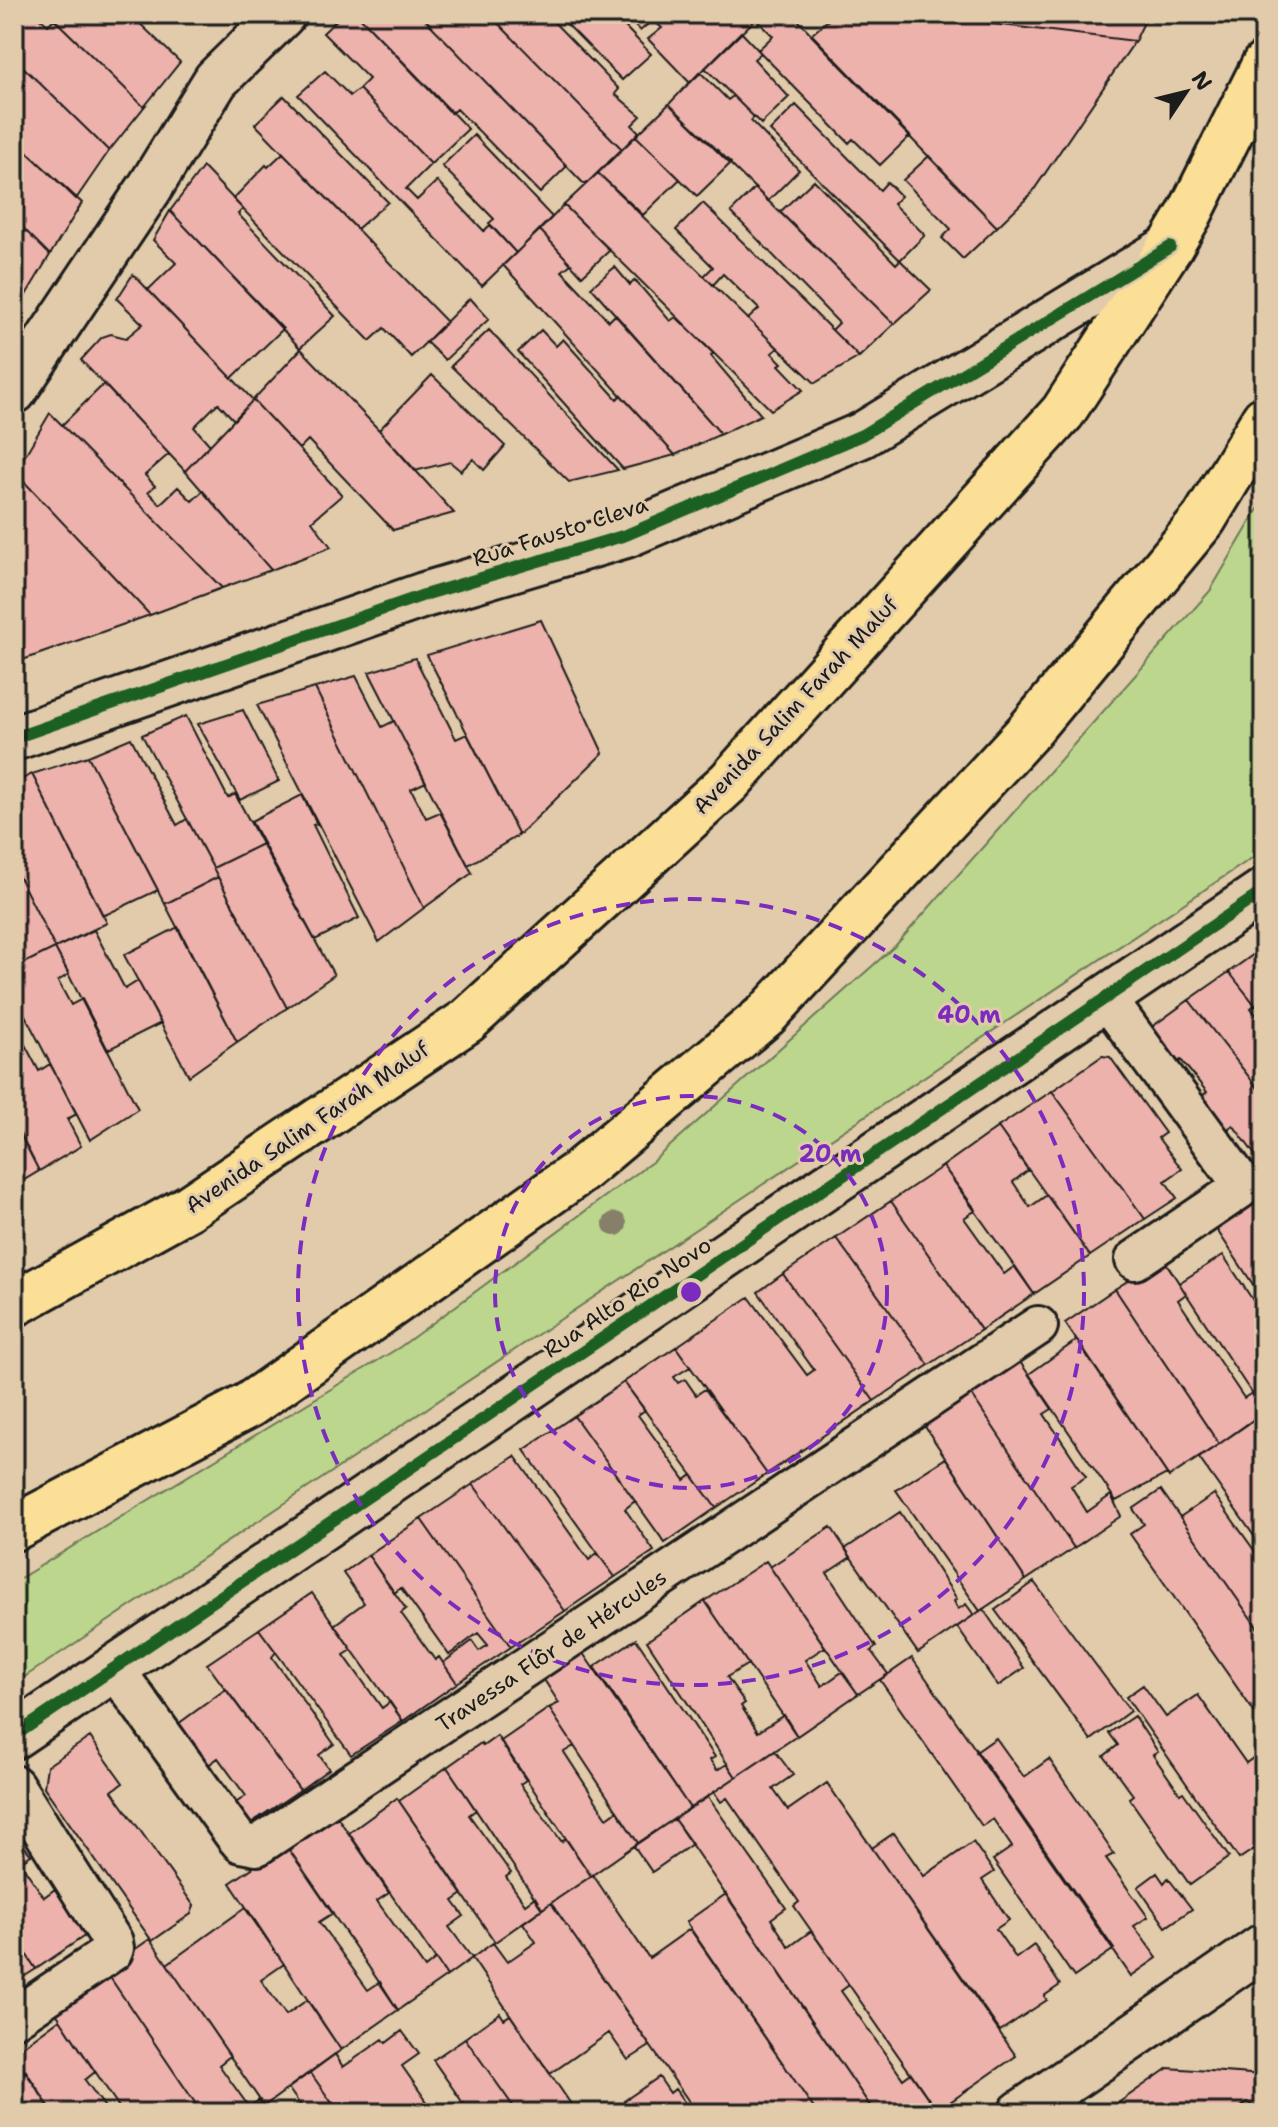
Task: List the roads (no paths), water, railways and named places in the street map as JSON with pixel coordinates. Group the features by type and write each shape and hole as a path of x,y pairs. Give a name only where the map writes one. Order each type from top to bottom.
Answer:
{"highway":[{"name":"Avenida Salim Farah Maluf","path":"14,1304 188,1208 467,1021 729,782 1063,412 1189,215 1264,65"},
{"path":"14,1528 249,1405 578,1173 767,1014 1037,721 1204,519 1264,419"}],"street":[{"path":"14,391 149,189 216,80 283,14"},
{"name":"Rua Fausto Cleva","path":"14,738 424,595 626,535 862,435 1170,247"},
{"name":"Rua Alto Rio Novo","path":"14,1736 1264,891"},
{"path":"1021,2113 1264,1946"}],"lane":[{"path":"1106,998 1242,1184 1240,1189 1135,1260"},
{"name":"Travessa Flôr de Hércules","path":"114,1668 235,1836 241,1843 257,1846 1038,1326"},
{"path":"14,1785 114,1948 14,2018"}]}
